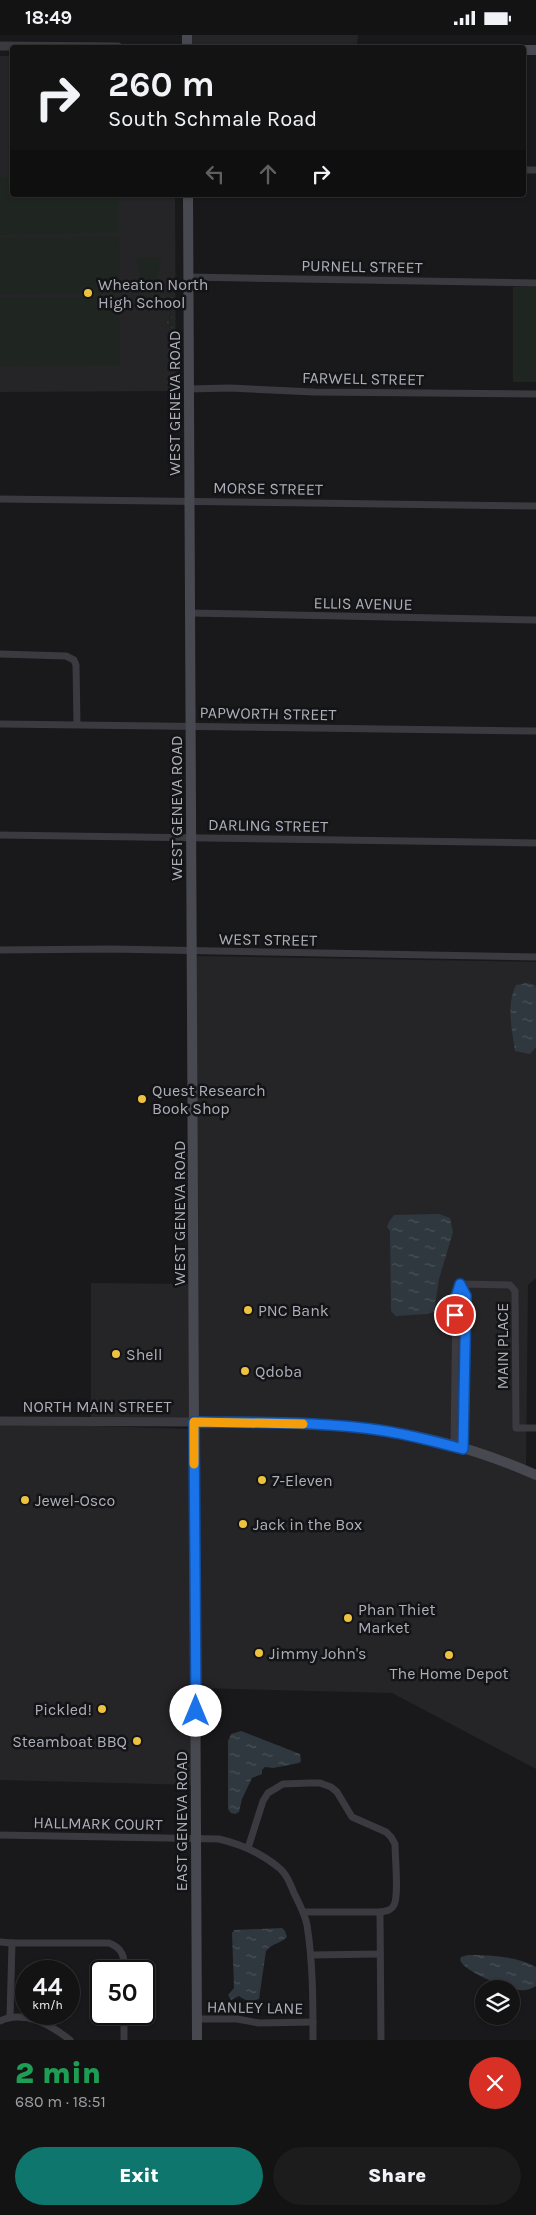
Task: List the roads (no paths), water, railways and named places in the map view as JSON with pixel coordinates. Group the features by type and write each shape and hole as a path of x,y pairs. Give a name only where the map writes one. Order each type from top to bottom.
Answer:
{"main road":[{"name":"WEST GENEVA ROAD","path":"188,197 194,1422"},
{"path":"194,1422 316,1425 387,1431 458,1447 536,1475"},
{"name":"EAST GENEVA ROAD","path":"194,1422 197,2040"}],"street":[{"name":"PURNELL STREET","path":"188,277 536,283"},
{"name":"FARWELL STREET","path":"189,389 230,388 536,394"},
{"name":"MORSE STREET","path":"0,499 536,506"},
{"name":"ELLIS AVENUE","path":"190,613 536,619"},
{"path":"0,654 66,656 74,659 76,665 77,725"},
{"name":"PAPWORTH STREET","path":"0,724 536,731"},
{"name":"DARLING STREET","path":"0,835 536,843"},
{"name":"WEST STREET","path":"0,950 111,949 536,957"},
{"name":"MAIN PLACE","path":"458,1447 466,1296 460,1284 510,1285 516,1291 516,1429 536,1427"},
{"name":"NORTH MAIN STREET","path":"0,1421 194,1422"},
{"path":"248,1848 263,1801 268,1793 284,1784 320,1783 330,1787 337,1792 352,1817 386,1832 391,1837 395,1844 395,1903 388,1911 303,1912"},
{"name":"HALLMARK COURT","path":"0,1835 219,1839 248,1848 279,1867 289,1881 307,1924 312,1960 313,2040"},
{"path":"380,1912 381,2040"},
{"path":"0,1941 12,1943 109,1943 117,1946 122,1951 123,1960"},
{"path":"10,2016 12,1943"},
{"path":"311,1955 380,1953"},
{"path":"0,2021 10,2016 37,2021 52,2027 70,2040"},
{"name":"HANLEY LANE","path":"197,2019 237,2019 259,2023 313,2022"},
{"path":"124,2025 124,2040"}],"water":[{"path":"526,983 535,985 536,988 536,1047 530,1054 515,1051 510,1009 516,985"},
{"path":"439,1214 450,1218 453,1232 439,1279 434,1312 396,1316 391,1311 390,1231 387,1227 389,1222 394,1215"},
{"path":"241,1731 300,1754 301,1761 273,1768 265,1767 262,1770 262,1774 252,1778 242,1799 239,1812 235,1814 231,1813 228,1809 228,1741 231,1734"},
{"path":"282,1928 287,1937 266,1951 259,1999 253,2001 239,1996 231,2000 228,1995 234,1988 232,1933 234,1930"},
{"path":"485,1955 528,1963 536,1967 536,1986 520,1990 520,1980 489,1980 469,1970 463,1965 460,1960 461,1957"}],"place":[{"name":"Wheaton North High School","path":"88,293"},
{"name":"Quest Research Book Shop","path":"142,1099"},
{"name":"PNC Bank","path":"248,1310"},
{"name":"Shell","path":"116,1354"},
{"name":"Qdoba","path":"245,1371"},
{"name":"7-Eleven","path":"262,1480"},
{"name":"Jewel-Osco","path":"25,1500"},
{"name":"Jack in the Box","path":"243,1524"},
{"name":"Phan Thiet Market","path":"348,1618"},
{"name":"Jimmy John's","path":"259,1653"},
{"name":"The Home Depot","path":"449,1655"},
{"name":"Pickled!","path":"102,1709"},
{"name":"Steamboat BBQ","path":"137,1741"}]}
